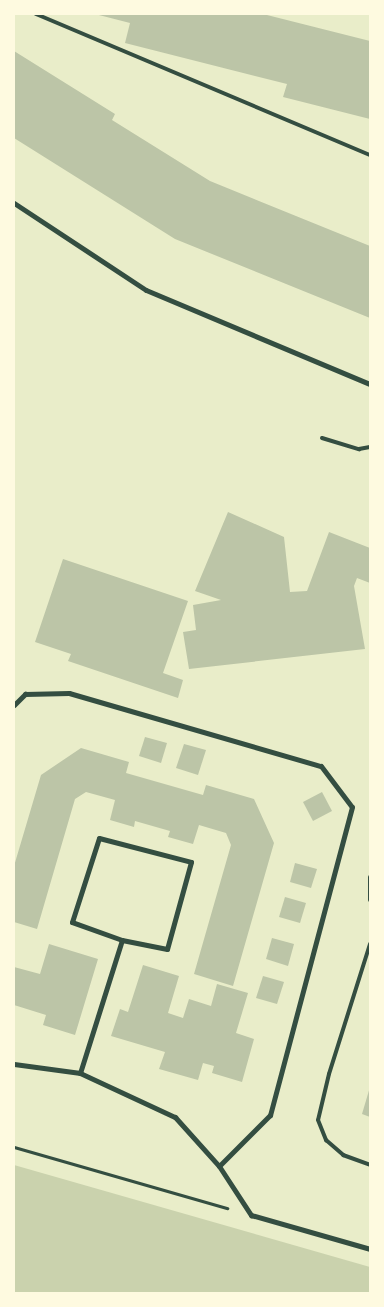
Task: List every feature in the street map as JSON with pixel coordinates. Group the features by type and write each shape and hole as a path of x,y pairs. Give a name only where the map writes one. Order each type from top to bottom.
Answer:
{"street":[{"path":"14,203 146,290 370,384"},
{"path":"14,705 25,694 69,693 321,766 352,807 270,1115 219,1166"},
{"path":"99,838 191,862 166,949 122,940 72,922 99,838"},
{"path":"80,1073 122,940"},
{"path":"14,1064 80,1073 175,1117 219,1166 251,1215 370,1249"}],"lane":[{"path":"36,14 370,155"},
{"path":"322,438 359,449 370,447"},
{"path":"370,878 370,900"},
{"path":"370,944 329,1074 318,1120 326,1140 343,1155 370,1165"}],"path":[{"path":"14,1147 251,1215"}],"green space":[{"path":"14,1165 370,1267 370,1293 14,1293"}],"building":[{"path":"95,14 263,14 370,41 370,119 283,97 287,84 125,43 130,23"},
{"path":"14,51 115,114 112,120 210,181 370,246 370,318 175,239 14,138"},
{"path":"228,512 284,537 290,592 307,591 329,532 370,548 370,583 357,578 354,586 365,649 189,669 183,632 196,630 193,605 221,600 195,591"},
{"path":"63,559 188,601 163,673 183,680 178,698 68,661 71,654 35,642"},
{"path":"145,737 167,743 161,763 139,756"},
{"path":"184,744 206,750 198,775 176,768"},
{"path":"81,748 129,762 126,773 203,795 206,785 254,799 274,843 233,986 194,974 231,845 226,833 199,825 193,844 168,837 170,831 135,821 134,827 110,820 115,800 86,792 75,799 37,929 14,922 14,866 41,775"},
{"path":"322,792 332,811 313,821 303,802"},
{"path":"295,863 317,869 311,888 290,882"},
{"path":"285,897 306,903 300,923 279,917"},
{"path":"272,938 294,944 288,966 266,959"},
{"path":"49,944 98,959 75,1035 43,1025 46,1015 14,1005 14,967 40,974"},
{"path":"143,965 179,976 168,1013 183,1018 189,999 211,1006 217,984 248,993 236,1033 254,1039 242,1082 212,1073 214,1066 203,1063 198,1080 159,1069 165,1052 111,1036 120,1009 128,1012"},
{"path":"263,976 284,982 277,1004 256,998"},
{"path":"370,1087 370,1117 362,1114"}]}
